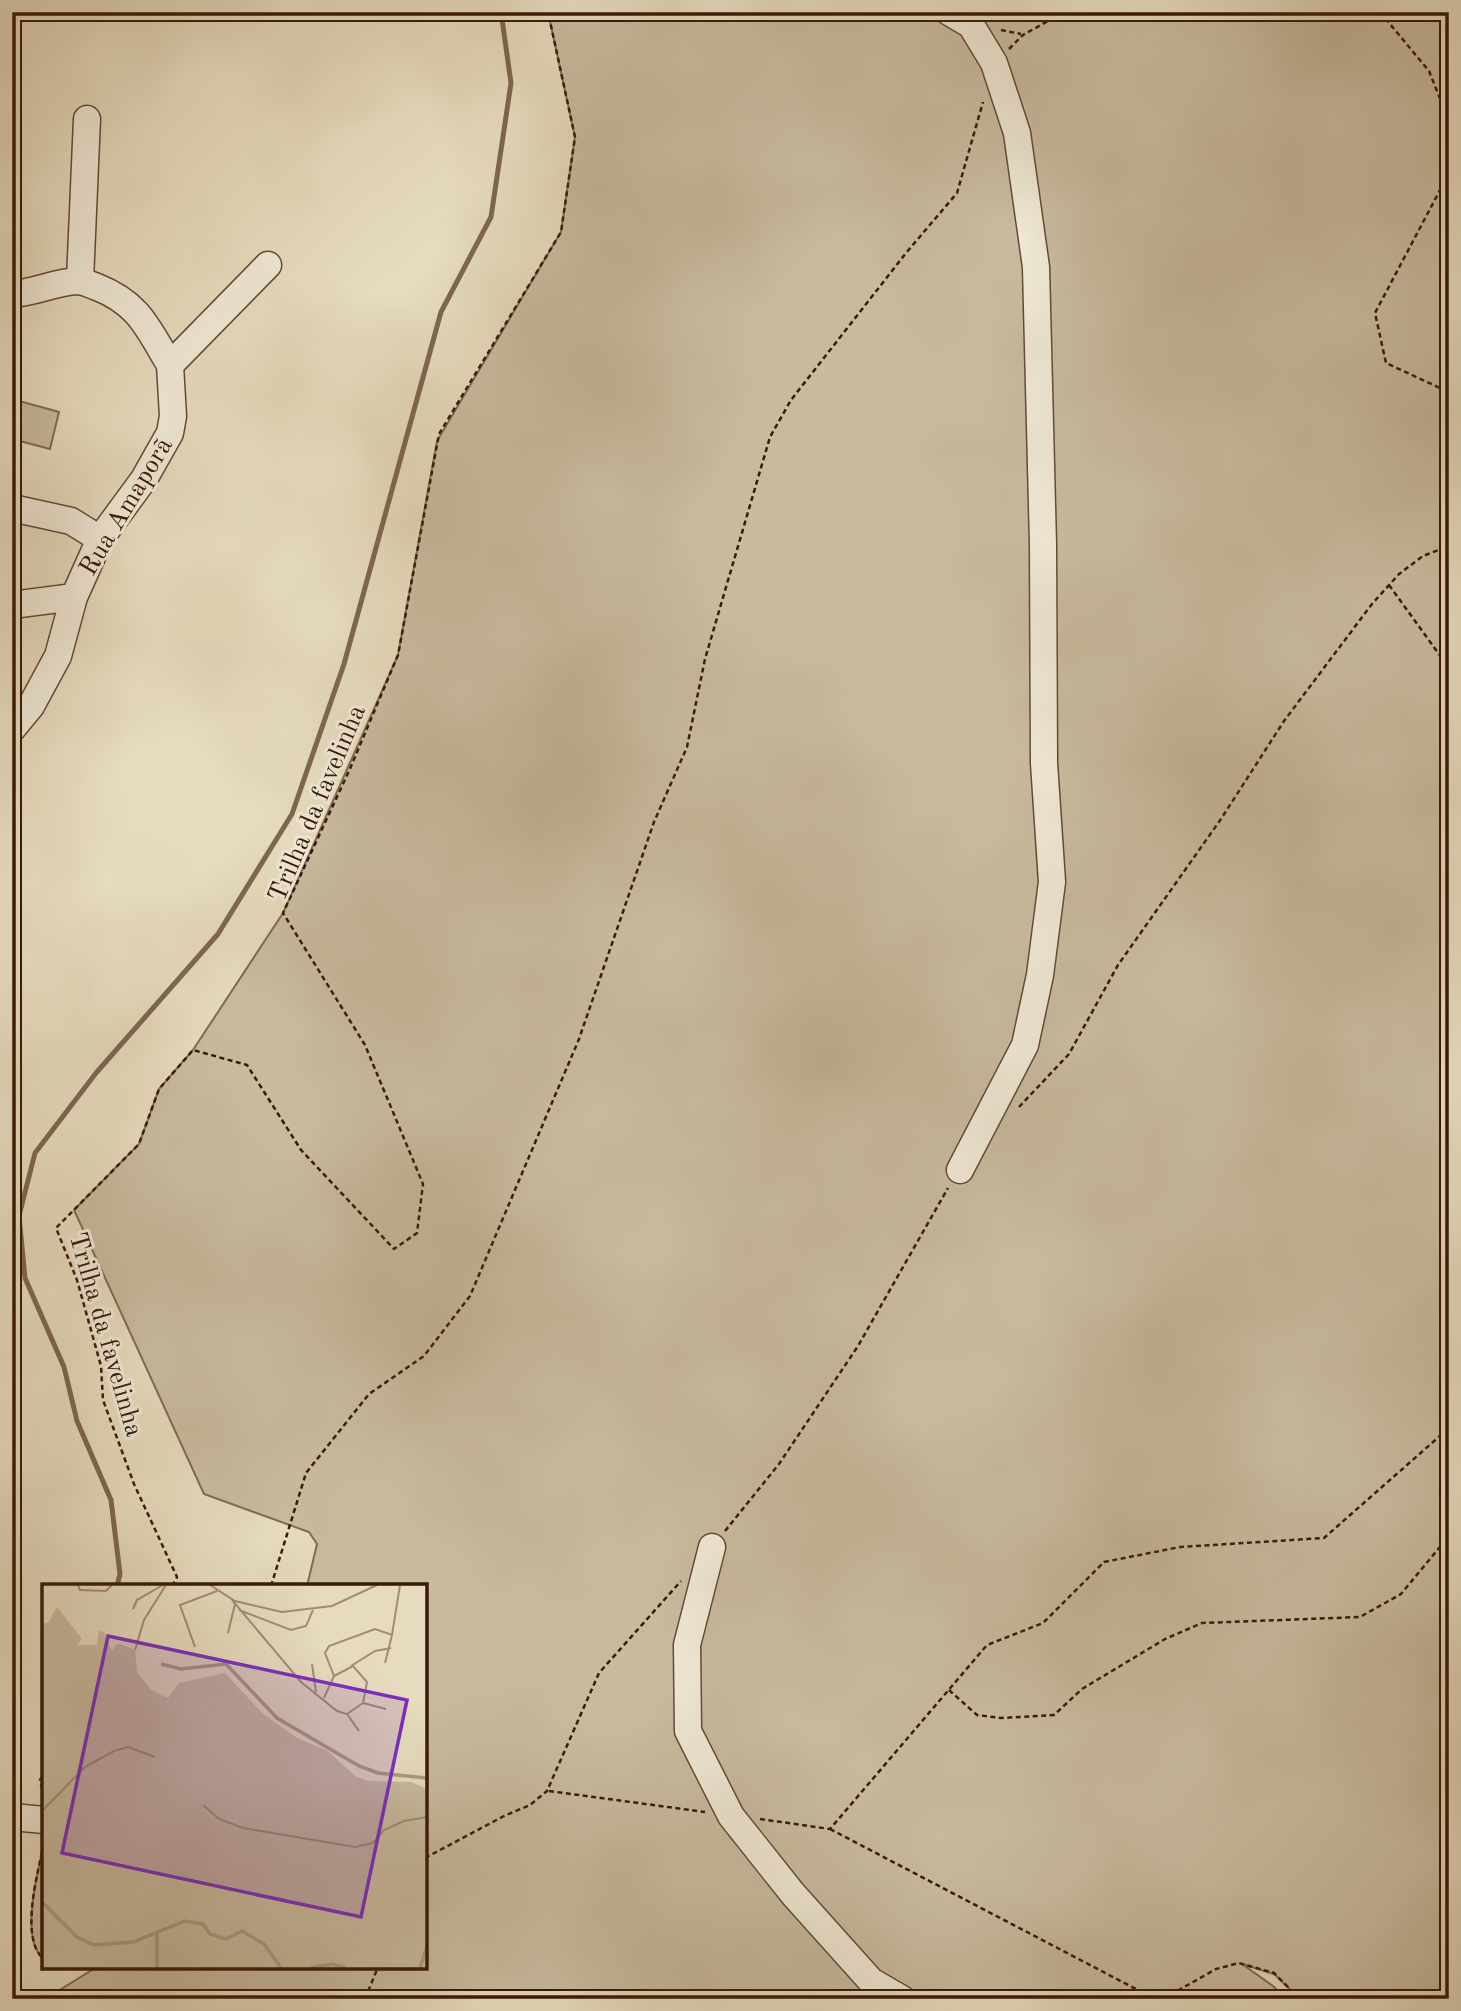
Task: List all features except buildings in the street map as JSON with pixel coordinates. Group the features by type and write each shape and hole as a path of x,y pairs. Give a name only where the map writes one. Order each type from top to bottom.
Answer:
{"street":[{"path":"949,12 971,24 995,63 1017,133 1036,267 1043,545 1044,763 1052,882 1040,975 1025,1045 960,1170"},
{"path":"80,281 87,119"},
{"path":"12,294 80,281 115,296 139,313 170,365 268,265"},
{"name":"Rua Amaporã","path":"12,729 31,706 58,656 74,597 100,539 144,479 170,433 173,416 170,365"},
{"path":"12,508 71,521 100,539"},
{"path":"12,605 74,597"},
{"path":"712,1547 687,1645 688,1731 731,1815 793,1894 871,1981 902,1999"},
{"path":"12,1817 42,1820"}],"path":[{"name":"Trilha da favelinha","path":"174,1584 177,1577 134,1484 103,1400 101,1366 77,1280 56,1228 139,1144 159,1089 193,1050 247,1065 301,1150 394,1249 417,1233 423,1184 365,1045 283,913 349,771 398,654 439,434 561,232 575,137 548,12"},
{"path":"995,63 1023,35 1064,12"},
{"path":"1380,12 1429,71 1449,121"},
{"path":"272,1584 306,1474 369,1394 424,1356 470,1296 574,1051 654,822 687,747 705,659 770,437 791,400 957,192 984,94"},
{"path":"1449,173 1375,313 1386,363 1440,388 1449,381"},
{"path":"1014,1112 1069,1054 1118,965 1221,819 1284,721 1372,604 1399,574 1423,556 1449,546"},
{"path":"1389,585 1449,668"},
{"path":"830,1829 987,1645 1043,1623 1104,1562 1180,1547 1324,1538 1449,1428"},
{"path":"949,1690 977,1715 1001,1718 1054,1715 1082,1689 1165,1639 1202,1623 1360,1617 1401,1594 1449,1536"},
{"path":"547,1791 830,1829 1155,1999"},
{"path":"42,1854 35,1888 31,1937 42,1958"},
{"path":"1163,1999 1216,1969 1239,1963 1274,1973 1300,1999"},
{"path":"365,1999 378,1969"}],"shaded area":[{"path":"548,12 1449,12 1449,1999 1300,1999 1274,1974 1242,1964 1287,1999 45,1999 94,1969 427,1969 427,1584 307,1584 317,1544 309,1532 204,1494 74,1210 139,1144 159,1089 193,1050 283,913 398,655 437,441 561,232 575,137"},
{"path":"12,399 59,412 50,449 12,439"},
{"path":"42,1854 42,1956 37,1950 31,1921"}],"waterway":[{"path":"118,1584 120,1574 111,1500 77,1421 64,1367 25,1278 19,1216 35,1153 96,1073 218,934 292,814 344,664 441,312 491,217 511,83 501,12"}]}
